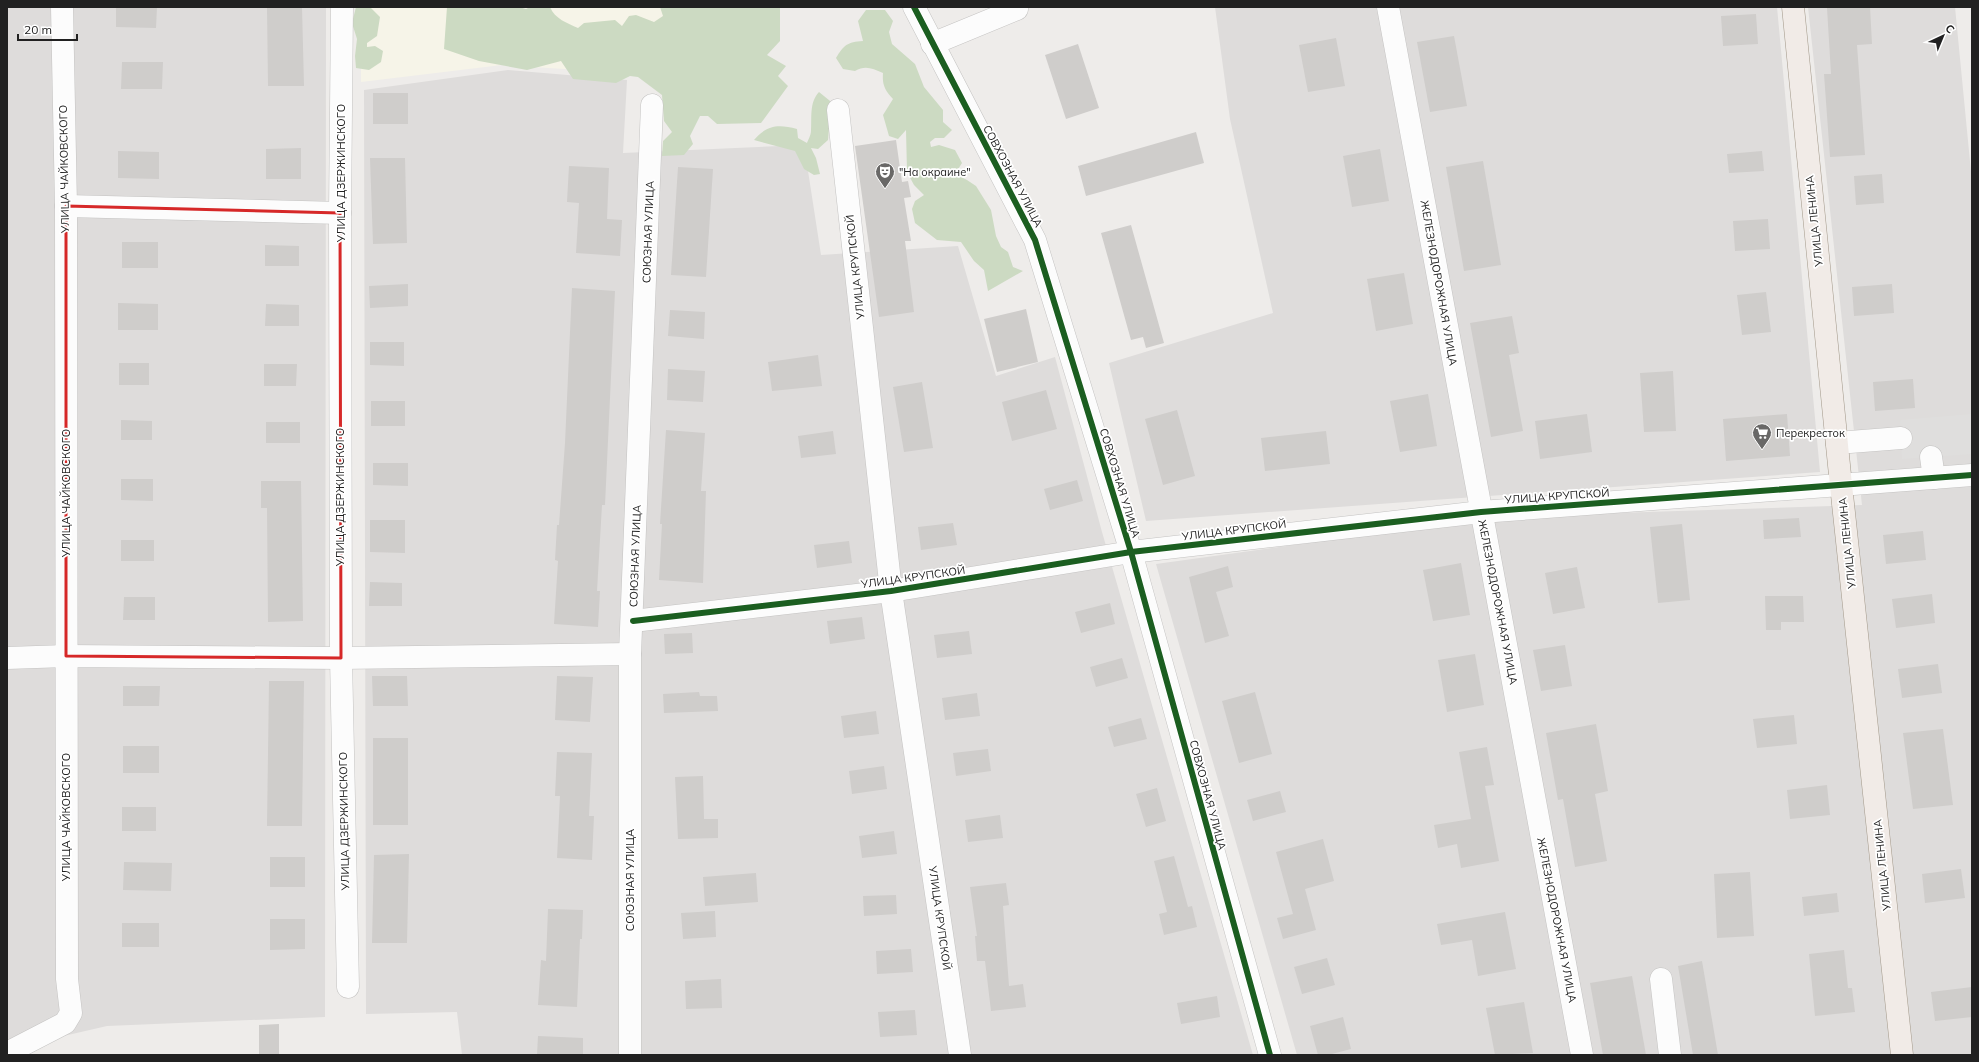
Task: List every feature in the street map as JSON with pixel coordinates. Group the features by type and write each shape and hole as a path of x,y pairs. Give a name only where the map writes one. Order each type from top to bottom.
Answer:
{"main road":[{"name":"УЛИЦА ЛЕНИНА","path":"1793,7 1841,485 1902,1055"}],"street":[{"name":"УЛИЦА ЧАЙКОВСКОГО","path":"7,1053 64,1024 71,1013 67,979 66,206 62,7"},
{"name":"УЛИЦА ДЗЕРЖИНСКОГО","path":"342,7 340,213 341,658 348,987"},
{"name":"СОВХОЗНАЯ УЛИЦА","path":"914,7 1035,240 1131,552 1270,1055"},
{"path":"932,44 1017,8 1016,7"},
{"name":"ЖЕЛЕЗНОДОРОЖНАЯ УЛИЦА","path":"1388,7 1582,1055"},
{"name":"СОЮЗНАЯ УЛИЦА","path":"630,1055 630,654 633,621 652,105"},
{"name":"УЛИЦА КРУПСКОЙ","path":"838,110 891,591 960,1055"},
{"path":"66,206 340,213"},
{"path":"1837,444 1901,438"},
{"name":"УЛИЦА КРУПСКОЙ","path":"633,621 891,591 1131,552 1481,512 1841,485 1933,468 1972,475"},
{"path":"7,658 66,656 341,658 630,654"},
{"path":"1661,979 1670,1055"}],"highlighted area":[{"path":"66,206 340,213 341,658 66,656"}],"shaded area":[{"path":"7,7 326,7 325,1017 107,1026 7,1049"},
{"path":"361,7 685,7 629,73 502,65 361,82"},
{"path":"1215,7 1777,7 1820,472 1146,521 1109,363 1273,313 1230,119"},
{"path":"1808,7 1955,7 1972,182 1972,1055 1297,1055 1156,564 1497,517 1862,505"},
{"path":"508,70 627,80 623,153 804,145 821,255 958,246 996,376 1055,357 1102,532 1253,1055 462,1055 457,1012 366,1014 364,90"},
{"path":"1972,414 1972,454 1902,459 1900,420"}],"green space":[{"path":"356,7 370,7 380,17 377,36 367,43 367,47 375,46 383,51 381,62 369,70 356,68 355,56 357,39 352,23"},
{"path":"447,7 519,7 526,9 530,7 550,7 558,18 578,28 584,23 615,20 622,26 629,16 636,15 654,22 663,16 660,7 780,7 780,41 767,55 786,66 778,76 788,86 761,123 717,124 708,116 700,116 690,136 693,144 684,155 662,156 663,141 672,132 664,121 662,95 638,77 630,76 616,83 573,79 561,61 527,70 479,61 444,49"},
{"path":"866,10 885,10 893,21 889,32 892,44 915,64 924,87 943,110 943,122 952,130 944,138 935,138 930,142 931,147 939,145 955,150 962,163 955,174 976,186 991,210 996,236 1001,247 1008,252 1013,267 1023,271 988,291 984,270 974,261 961,242 937,240 915,223 912,209 915,201 924,195 914,185 907,172 906,130 898,139 889,136 883,115 893,99 885,87 883,73 869,68 862,68 855,71 843,69 836,58 846,45 853,42 863,41 858,21"},
{"path":"819,92 835,105 830,117 828,140 818,149 811,148 816,158 820,174 814,175 804,169 795,151 754,140 768,129 784,126 797,129 798,138 807,143 811,133 812,105"}],"building":[{"path":"116,7 157,7 156,28 116,27"},
{"path":"267,7 302,7 304,86 268,86"},
{"path":"1870,7 1872,44 1857,45 1865,155 1830,157 1824,74 1831,74 1827,8"},
{"path":"1756,14 1758,44 1723,46 1721,16"},
{"path":"1454,36 1467,106 1430,112 1417,42"},
{"path":"1336,38 1345,86 1308,92 1299,45"},
{"path":"1078,44 1099,108 1066,119 1045,55"},
{"path":"122,62 163,62 162,89 121,89"},
{"path":"373,93 408,93 408,124 373,124"},
{"path":"1196,132 1204,163 1086,196 1078,166"},
{"name":"\"На окраине\"","path":"896,140 902,182 908,181 911,197 904,198 911,241 905,241 914,312 879,317 855,146"},
{"path":"301,148 301,179 266,179 266,149"},
{"path":"1380,149 1389,201 1352,207 1343,156"},
{"path":"118,151 159,152 159,179 118,178"},
{"path":"1762,151 1764,171 1729,173 1727,154"},
{"path":"370,158 405,158 407,243 373,244"},
{"path":"1483,161 1501,265 1464,271 1446,167"},
{"path":"569,166 609,168 607,219 622,220 620,256 576,253 579,203 567,202"},
{"path":"678,167 713,169 706,277 671,275"},
{"path":"1882,174 1884,203 1856,205 1854,176"},
{"path":"1768,219 1770,249 1735,251 1733,221"},
{"path":"1131,225 1164,343 1146,348 1143,337 1131,340 1101,233"},
{"path":"122,242 158,242 158,268 122,268"},
{"path":"265,245 299,246 299,266 265,266"},
{"path":"1404,273 1413,324 1376,331 1367,279"},
{"path":"408,284 408,306 370,308 369,286"},
{"path":"1892,284 1894,313 1854,316 1852,287"},
{"path":"572,288 615,291 605,505 602,505 597,591 600,591 598,627 554,624 558,561 555,560 565,443"},
{"path":"1766,292 1771,332 1742,335 1737,295"},
{"path":"118,303 158,304 158,330 118,330"},
{"path":"266,304 299,305 299,326 265,326"},
{"path":"1026,309 1038,362 997,372 984,319"},
{"path":"670,310 705,312 704,339 668,336"},
{"path":"1512,316 1519,353 1509,355 1523,431 1491,437 1470,323"},
{"path":"370,342 404,342 404,366 370,365"},
{"path":"818,355 822,386 772,391 768,362"},
{"path":"119,363 149,363 149,385 119,385"},
{"path":"264,364 297,364 296,386 264,386"},
{"path":"668,369 705,371 703,402 667,400"},
{"path":"1673,371 1676,431 1644,432 1640,373"},
{"path":"1913,379 1915,408 1875,411 1873,382"},
{"path":"922,382 933,448 904,452 893,387"},
{"path":"1046,390 1057,429 1012,441 1002,402"},
{"path":"1428,394 1437,446 1400,452 1390,401"},
{"path":"371,401 405,401 405,426 371,426"},
{"path":"1177,410 1195,476 1163,485 1145,419"},
{"path":"1587,414 1592,452 1540,459 1535,421"},
{"path":"1787,414 1790,456 1726,461 1723,419"},
{"path":"121,420 152,421 152,440 121,440"},
{"path":"266,422 300,422 300,443 266,443"},
{"path":"666,430 705,433 701,491 706,491 703,583 659,580 662,524 660,524"},
{"path":"833,431 836,454 801,458 798,436"},
{"path":"1326,431 1330,464 1265,471 1261,438"},
{"path":"373,463 408,463 408,486 373,485"},
{"path":"121,479 153,479 153,501 121,500"},
{"path":"1077,480 1083,501 1050,510 1044,489"},
{"path":"261,481 301,481 303,621 268,622 267,508 261,508"},
{"path":"1799,518 1801,537 1764,539 1763,520"},
{"path":"370,520 405,520 405,553 370,552"},
{"path":"953,523 957,545 921,550 918,527"},
{"path":"1682,524 1690,600 1658,603 1650,527"},
{"path":"1923,531 1926,560 1886,564 1883,535"},
{"path":"121,540 154,540 154,561 121,561"},
{"path":"849,541 852,563 817,568 814,545"},
{"path":"1461,563 1470,615 1433,621 1423,570"},
{"path":"1228,566 1233,587 1216,592 1229,636 1205,643 1189,577"},
{"path":"1577,567 1585,608 1553,614 1545,573"},
{"path":"370,582 402,583 402,606 369,606"},
{"path":"1932,594 1935,623 1896,628 1892,599"},
{"path":"1765,596 1803,596 1804,622 1781,622 1781,630 1766,630"},
{"path":"124,597 155,597 155,620 123,620"},
{"path":"1110,603 1115,624 1081,633 1075,612"},
{"path":"862,617 865,639 830,644 827,621"},
{"path":"969,631 972,654 937,658 934,635"},
{"path":"692,633 693,653 665,654 664,634"},
{"path":"1565,645 1572,686 1541,691 1533,650"},
{"path":"1475,654 1484,705 1447,712 1438,660"},
{"path":"1122,658 1128,678 1096,687 1090,667"},
{"path":"1938,664 1942,693 1902,698 1898,669"},
{"path":"372,676 407,676 408,706 373,706"},
{"path":"557,676 593,677 590,722 555,720"},
{"path":"269,681 304,681 302,826 267,826"},
{"path":"123,686 160,686 159,706 123,706"},
{"path":"699,692 700,696 717,696 718,711 664,713 663,694"},
{"path":"1255,692 1272,754 1239,763 1222,701"},
{"path":"977,693 980,716 945,720 942,698"},
{"path":"876,711 879,734 844,738 841,716"},
{"path":"1794,715 1797,744 1757,748 1753,719"},
{"path":"1141,718 1147,739 1114,747 1108,727"},
{"path":"1596,724 1608,791 1595,794 1607,861 1575,867 1563,799 1558,800 1546,733"},
{"path":"1943,729 1953,805 1913,809 1903,733"},
{"path":"373,738 408,738 408,825 373,825"},
{"path":"123,746 159,746 159,773 123,773"},
{"path":"1487,747 1494,785 1485,786 1499,861 1461,868 1457,844 1438,848 1434,825 1471,819 1459,752"},
{"path":"988,749 991,771 956,776 953,753"},
{"path":"557,752 592,753 589,816 594,816 592,860 557,858 560,796 555,796"},
{"path":"884,766 887,789 852,794 849,771"},
{"path":"703,776 704,819 718,819 718,838 678,839 675,777"},
{"path":"1827,785 1830,815 1790,819 1787,790"},
{"path":"1157,788 1166,821 1146,827 1136,794"},
{"path":"1280,791 1286,812 1253,821 1247,800"},
{"path":"122,807 156,807 156,831 122,831"},
{"path":"1000,815 1003,838 968,842 965,820"},
{"path":"894,831 897,854 862,858 859,836"},
{"path":"1323,839 1334,881 1305,889 1316,930 1283,939 1277,918 1293,914 1276,852"},
{"path":"409,854 407,943 372,943 374,855"},
{"path":"1174,856 1188,907 1192,906 1197,927 1164,935 1159,914 1167,912 1154,861"},
{"path":"270,857 305,857 305,887 270,887"},
{"path":"124,862 172,863 171,891 123,890"},
{"path":"1961,869 1965,898 1925,903 1922,874"},
{"path":"1750,872 1754,936 1717,938 1714,874"},
{"path":"756,873 758,902 705,906 703,877"},
{"path":"1006,883 1009,905 1003,906 1009,986 1023,984 1026,1007 991,1011 985,961 977,961 975,936 977,936 970,887"},
{"path":"1837,893 1839,912 1804,916 1802,897"},
{"path":"896,895 897,914 864,916 863,896"},
{"path":"548,909 583,910 582,939 580,939 577,1007 538,1005 541,960 546,961"},
{"path":"715,911 716,937 683,939 681,913"},
{"path":"1505,912 1516,969 1478,976 1472,940 1441,945 1437,924"},
{"path":"270,919 305,919 305,949 270,950"},
{"path":"122,923 159,923 159,947 122,947"},
{"path":"911,949 913,972 877,974 876,951"},
{"path":"1844,950 1848,988 1852,988 1855,1012 1815,1016 1809,954"},
{"path":"1327,958 1335,985 1302,994 1294,967"},
{"path":"1702,961 1718,1055 1693,1055 1678,966"},
{"path":"1632,976 1646,1055 1603,1055 1590,983"},
{"path":"721,979 722,1008 686,1009 685,981"},
{"path":"1972,987 1972,1017 1935,1021 1931,992"},
{"path":"1217,996 1220,1017 1181,1024 1177,1003"},
{"path":"1524,1002 1533,1053 1495,1055 1486,1008"},
{"path":"915,1010 917,1035 880,1037 878,1012"},
{"path":"1343,1017 1351,1049 1328,1055 1318,1055 1310,1026"},
{"path":"279,1024 279,1055 259,1055 259,1025"},
{"path":"538,1036 583,1038 583,1055 537,1055"}],"cycle path":[{"path":"914,7 1035,240 1131,552 1270,1055"},
{"path":"633,621 891,591 1131,552 1481,512 1972,475"}],"place":[{"name":"\"На окраине\"","path":"885,189"},
{"name":"Перекресток","path":"1762,450"}]}
